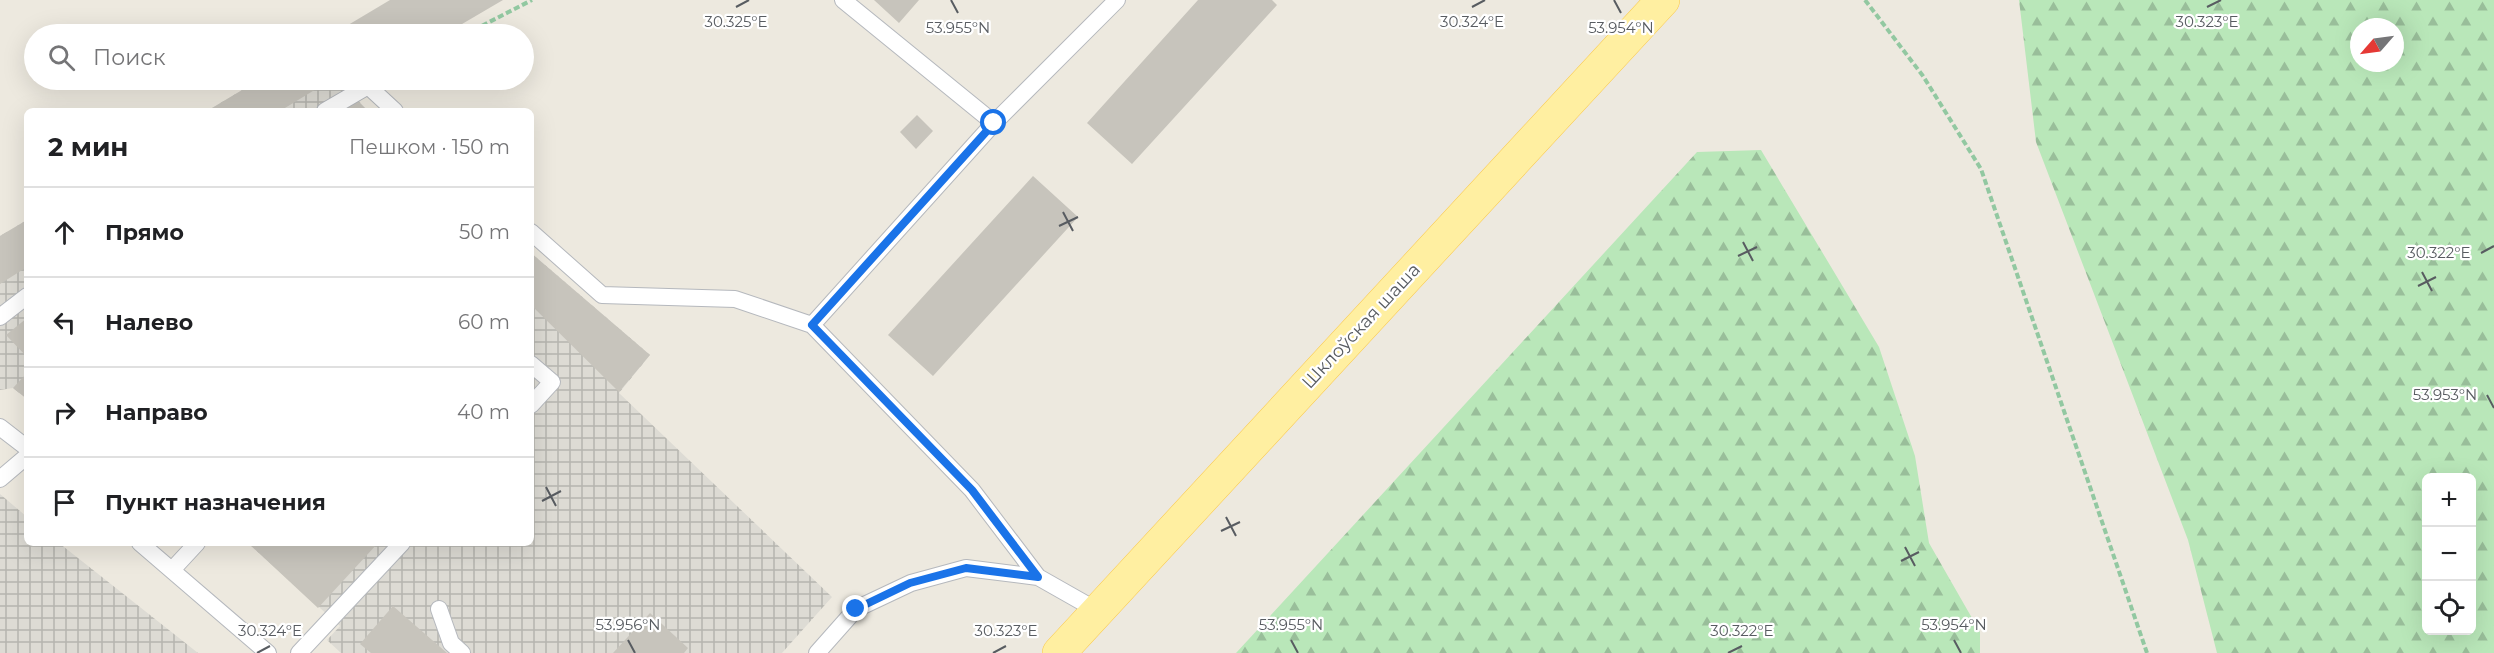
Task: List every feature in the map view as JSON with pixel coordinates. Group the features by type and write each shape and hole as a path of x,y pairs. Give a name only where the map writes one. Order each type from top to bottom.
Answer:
{"main road":[{"name":"Шклоўская шаша","path":"1059,653 1663,0"}],"lane":[{"path":"843,0 994,123"},
{"path":"812,325 994,123 1117,0"},
{"path":"330,108 361,90"},
{"path":"372,90 392,108"},
{"path":"534,235 602,295 735,299 812,325 972,490 1038,577"},
{"path":"0,317 24,298"},
{"path":"534,367 552,382 534,402"},
{"path":"0,427 24,446"},
{"path":"0,479 24,459"},
{"path":"144,546 268,653"},
{"path":"172,570 193,546"},
{"path":"299,653 399,546"},
{"path":"817,653 856,609 910,583 966,568 1038,577 1098,611"},
{"path":"439,609 451,643 462,653"}],"path":[{"path":"485,24 532,0"},
{"path":"1865,0 1923,76 1981,169 2147,653"}],"shaded area":[{"path":"242,90 359,90 356,98 365,108 212,108"},
{"path":"24,222 24,397 13,388 0,390 0,236"},
{"path":"534,256 650,355 619,393 832,597 782,653 341,653 327,640 340,626 251,546 534,546"},
{"path":"0,494 24,514 24,546 63,546 198,653 0,653"}],"green space":[{"path":"2019,0 2494,0 2494,653 2217,653 2188,540 2036,142"},
{"path":"1761,150 1879,347 1915,456 1929,543 1980,632 1980,653 1236,653 1697,152"}],"building":[{"path":"390,0 503,0 462,24 350,24"},
{"path":"874,0 919,0 899,23"},
{"path":"1198,0 1272,0 1277,5 1132,164 1087,123"},
{"path":"242,90 315,90 285,108 212,108"},
{"path":"356,99 365,108 347,108"},
{"path":"917,115 933,131 916,149 900,132"},
{"path":"1033,176 1078,217 933,376 888,335"},
{"path":"24,222 24,269 0,284 0,236"},
{"path":"534,256 650,355 619,392 534,308"},
{"path":"24,320 24,354 6,335"},
{"path":"24,376 24,397 13,388"},
{"path":"251,546 375,546 318,608"},
{"path":"393,606 447,653 371,653 360,644"},
{"path":"650,613 688,648 684,653 613,653"}],"route":[{"path":"856,609 910,583 966,568 1038,577 972,490 812,325 994,123"}]}
